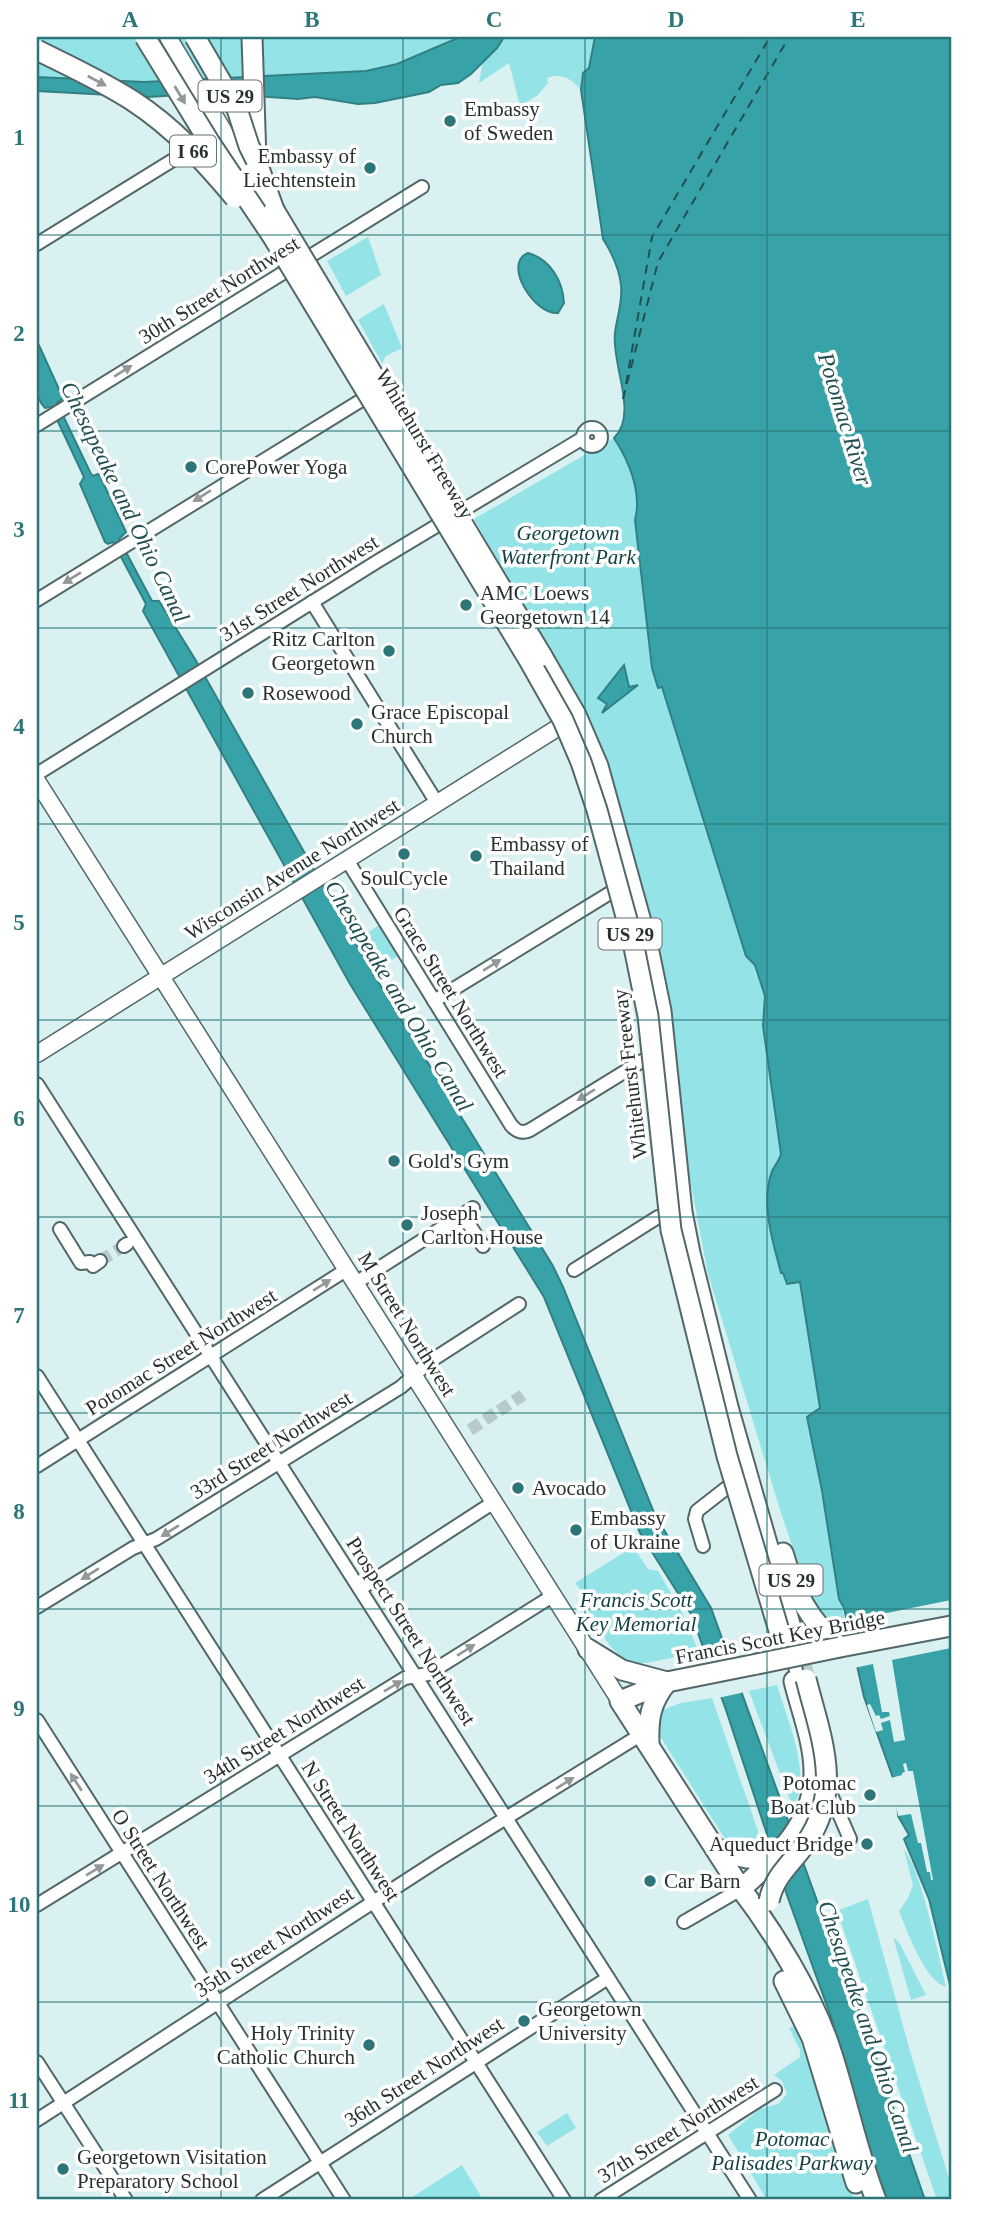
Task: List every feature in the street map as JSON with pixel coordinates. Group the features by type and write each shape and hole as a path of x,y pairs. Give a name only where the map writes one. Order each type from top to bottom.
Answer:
{"highway":[{"name":"Whitehurst Freeway","path":"145,37 202,132 255,208 541,681 582,762 643,989 667,1208 676,1254 727,1456 786,1633 682,1212 658,992 642,922 598,766 583,729 555,677 274,210 237,109 195,37"},
{"path":"252,37 256,160"},
{"name":"I 66","path":"37,50 119,93 172,131 228,190 309,297"},
{"name":"US 29","path":"704,1306 793,1583 809,1615 840,1647"},
{"name":"Francis Scott Key Bridge","path":"620,1701 667,1682 951,1626"},
{"path":"588,1649 622,1670 667,1682 650,1709 645,1740"},
{"path":"741,1889 758,1865 782,1849 796,1831 812,1794 814,1772 800,1680 826,1759 826,1795 816,1828 778,1876 769,1901 769,1914 777,1942"},
{"name":"M Street Northwest","path":"620,1701 741,1889"},
{"path":"715,1848 758,1865"},
{"path":"741,1889 777,1942 825,2035 876,2200"},
{"path":"741,1889 753,1925 811,2038 862,2200"}],"main road":[{"path":"168,37 297,264 547,677 570,720"},
{"name":"Wisconsin Avenue Northwest","path":"37,1054 570,720"},
{"name":"M Street Northwest","path":"37,781 620,1701"}],"street":[{"path":"37,244 223,130"},
{"name":"30th Street Northwest","path":"42,422 422,187"},
{"path":"37,600 375,392"},
{"name":"31st Street Northwest","path":"37,774 312,602 583,438"},
{"path":"312,602 437,803"},
{"path":"570,720 599,794 645,968 659,1050 673,1208 694,1300 824,1777 836,1812 850,1839"},
{"name":"Grace Street Northwest","path":"347,860 511,1125 522,1133 642,1061"},
{"path":"434,1001 610,892"},
{"name":"Prospect Street Northwest","path":"37,1084 750,2200"},
{"name":"Potomac Street Northwest","path":"37,1466 210,1355 468,1211 483,1246"},
{"path":"574,1270 658,1217"},
{"path":"60,1229 81,1263 90,1262 93,1266 100,1261"},
{"name":"33rd Street Northwest","path":"37,1607 133,1548 156,1539 401,1387 429,1362 519,1304"},
{"name":"N Street Northwest","path":"37,1376 564,2200"},
{"path":"703,1546 695,1519 697,1511 741,1477"},
{"path":"360,1589 494,1502"},
{"name":"34th Street Northwest","path":"37,1905 405,1678 428,1674 554,1595"},
{"name":"O Street Northwest","path":"37,1720 344,2200"},
{"name":"35th Street Northwest","path":"37,2120 507,1818 645,1740"},
{"path":"684,1922 741,1889"},
{"name":"36th Street Northwest","path":"262,2200 608,1978"},
{"path":"37,2062 126,2200"},
{"name":"37th Street Northwest","path":"601,2200 775,2090"}],"green space":[{"path":"37,37 460,37 397,64 366,71 144,82 37,77"},
{"path":"504,37 595,37 589,69 582,74 581,90 566,78 547,78 548,83 538,95 520,106 509,63 479,83 483,61"},
{"path":"368,237 381,275 346,296 327,261"},
{"path":"384,304 402,348 386,356 382,363 358,320"},
{"name":"Georgetown Waterfront Park","path":"614,438 627,461 636,493 635,520 643,600 659,688 662,686 746,956 755,965 765,997 763,1026 781,1155 771,1173 768,1222 781,1272 787,1283 800,1282 820,1408 807,1417 845,1622 830,1625 814,1603 804,1580 708,1274 689,1174 671,1003 623,821 593,727 474,519"},
{"path":"381,924 398,956 372,972 353,942"},
{"name":"Francis Scott Key Memorial","path":"633,1547 648,1569 658,1571 681,1610 699,1652 638,1663 619,1655 605,1639 584,1602 587,1597 575,1583"},
{"path":"777,1685 792,1730 799,1763 798,1794 793,1808 749,1691"},
{"path":"712,1698 758,1831 760,1850 750,1851 729,1845 658,1733 659,1711 681,1703"},
{"path":"904,1850 923,1894 946,1987 938,1983 924,1966 899,1911 913,1885"},
{"path":"868,1899 951,2185 951,2200 937,2200 837,1911"},
{"path":"895,1938 900,1944 926,1995 911,2000"},
{"name":"Potomac Palisades Parkway","path":"795,2026 813,2075 817,2073 854,2200 767,2200 728,2135 760,2109 778,2104 787,2094 782,2081 774,2075 800,2057 800,2050 789,2028"},
{"path":"567,2113 576,2128 547,2146 537,2132"},
{"path":"462,2165 483,2200 412,2200 411,2198"}],"water":[{"path":"460,37 504,37 471,74 458,83 375,103 358,104 315,97 298,99 212,93 148,97 37,91 37,77 144,82 366,71 397,64"},
{"name":"Potomac River","path":"595,37 951,37 951,1989 929,1899 904,1839 909,1835 898,1816 897,1789 864,1697 844,1608 839,1599 807,1417 820,1408 800,1282 787,1284 781,1273 768,1211 768,1186 781,1154 763,1026 765,996 755,965 746,956 662,687 658,688 652,668 635,520 637,499 633,477 614,438 621,428 624,416 615,345 621,285 615,261 603,239 581,90 583,73 589,68"},
{"path":"528,253 543,260 558,279 564,303 558,313 540,306 524,288 518,267 521,259"},
{"path":"37,341 63,398 57,403 91,474 100,476 126,532 119,539 152,601 159,601 195,659 372,972 553,1266 655,1515 711,1608 820,1909 838,1947 925,2200 887,2200 877,2175 831,2017 691,1614 640,1533 544,1297 350,984 143,611 146,604 113,542 105,542 80,484 84,477 51,407 45,408 37,394"},
{"path":"624,665 629,687 638,685 602,713 607,704 598,698"}],"pier":[{"path":"951,1600 951,1648 892,1660 905,1740 894,1742 890,1720 881,1723 883,1730 876,1732 867,1705 870,1704 876,1716 879,1715 881,1719 890,1716 889,1712 882,1712 873,1664 854,1668 842,1622"},
{"path":"728,1644 745,1692 718,1698 700,1650"},
{"path":"906,1763 908,1771 913,1771 933,1880 930,1872 927,1872 911,1814 898,1816 891,1778 905,1772 903,1764"}],"ferry route":[{"path":"626,384 652,237 770,37"},
{"path":"623,399 658,262 789,37"}],"tunnel":[{"path":"100,1261 124,1246"},
{"path":"499,1411 523,1395"},
{"path":"470,1430 495,1413"},
{"path":"792,1631 806,1679"}],"place":[{"name":"Embassy of Sweden","path":"450,121"},
{"name":"Embassy of Liechtenstein","path":"370,168"},
{"name":"CorePower Yoga","path":"191,467"},
{"name":"AMC Loews Georgetown 14","path":"466,605"},
{"name":"Ritz Carlton Georgetown","path":"389,651"},
{"name":"Rosewood","path":"248,693"},
{"name":"Grace Episcopal Church","path":"357,724"},
{"name":"SoulCycle","path":"404,854"},
{"name":"Embassy of Thailand","path":"476,856"},
{"name":"Gold's Gym","path":"394,1161"},
{"name":"Joseph Carlton House","path":"407,1225"},
{"name":"Avocado","path":"518,1488"},
{"name":"Embassy of Ukraine","path":"576,1530"},
{"name":"Potomac Boat Club","path":"870,1795"},
{"name":"Aqueduct Bridge","path":"867,1844"},
{"name":"Car Barn","path":"650,1881"},
{"name":"Georgetown University","path":"524,2021"},
{"name":"Holy Trinity Catholic Church","path":"369,2045"},
{"name":"Georgetown Visitation Preparatory School","path":"63,2169"}],"water label":[{"name":"Chesapeake and Ohio Canal","path":"125,502"},
{"name":"Chesapeake and Ohio Canal","path":"399,996"},
{"name":"Chesapeake and Ohio Canal","path":"868,2027"}]}
